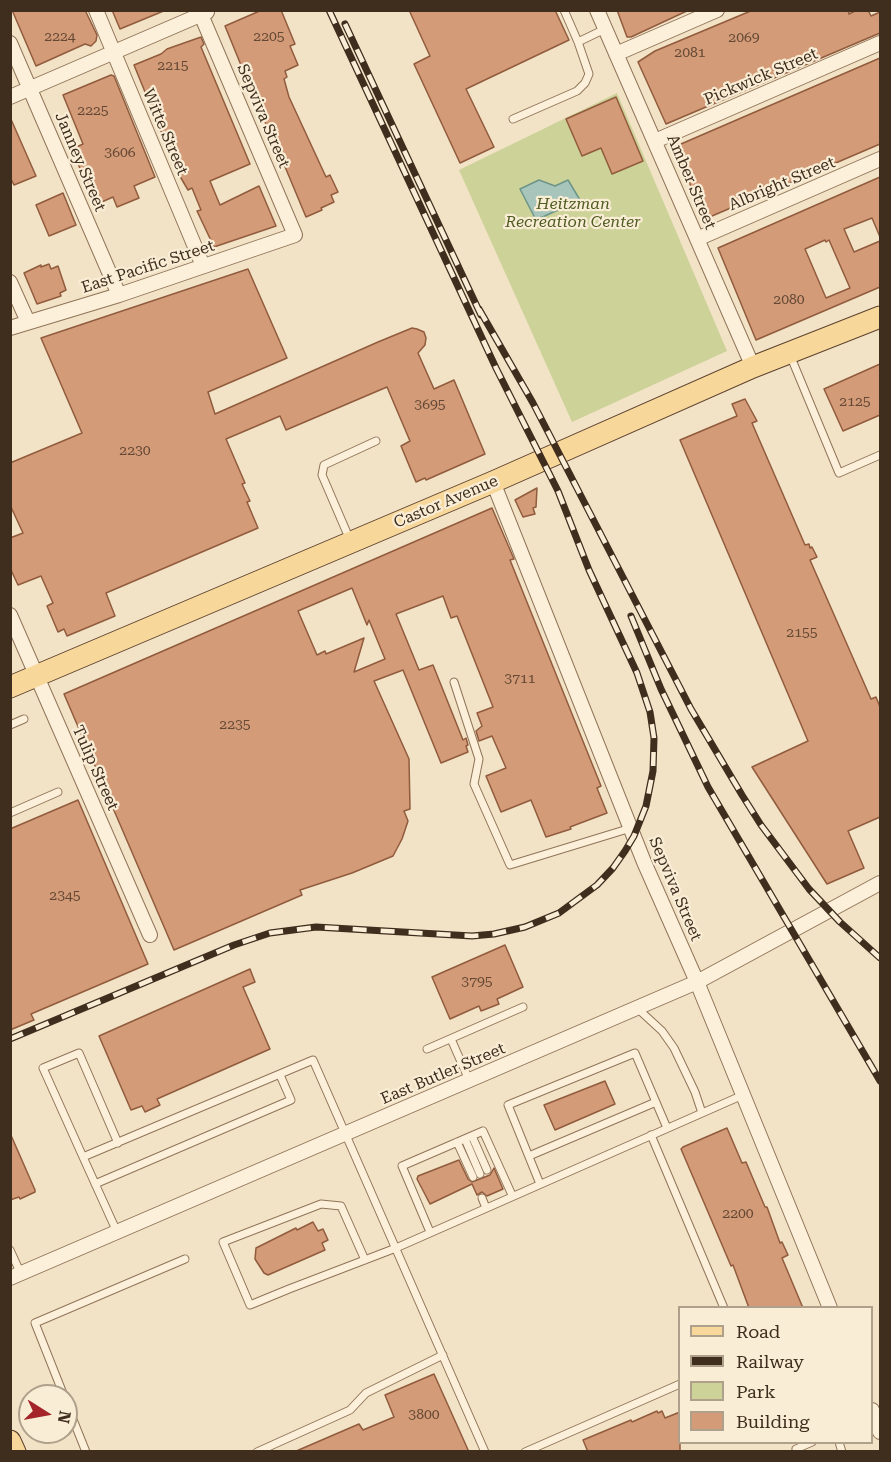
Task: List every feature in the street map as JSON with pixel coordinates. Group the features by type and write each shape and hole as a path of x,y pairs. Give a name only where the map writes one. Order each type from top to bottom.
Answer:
{"main road":[{"name":"Castor Avenue","path":"12,683 36,676 493,482 753,368 880,317"},
{"path":"10,1441 15,1452"}],"street":[{"name":"Witte Street","path":"96,10 203,266"},
{"name":"Amber Street","path":"597,10 753,368"},
{"path":"616,54 717,10"},
{"path":"10,97 203,12"},
{"name":"Sepviva Street","path":"203,12 296,235"},
{"name":"Janney Street","path":"10,43 119,295"},
{"name":"Pickwick Street","path":"655,141 880,43"},
{"name":"Albright Street","path":"697,239 880,159"},
{"name":"East Pacific Street","path":"10,328 119,295 296,235"},
{"path":"10,282 27,322"},
{"name":"Sepviva Street","path":"493,482 631,828 697,982 829,1306"},
{"name":"Tulip Street","path":"10,615 150,934"},
{"name":"East Butler Street","path":"16,1276 697,982 880,883"},
{"path":"873,1413 880,1432"}],"lane":[{"path":"513,119 577,91 585,83 589,74 564,10"},
{"path":"578,42 605,29"},
{"path":"789,353 839,473 880,455"},
{"path":"351,542 322,475 324,465 376,441"},
{"path":"454,682 479,759 474,784 510,865 631,828"},
{"path":"10,725 24,719"},
{"path":"10,813 58,792"},
{"path":"427,1049 523,1007"},
{"path":"637,1008 662,1031 674,1048 695,1092 702,1113"},
{"path":"451,1038 469,1080"},
{"path":"117,1232 44,1068 78,1053 118,1143"},
{"path":"540,1184 508,1105 635,1053 667,1128"},
{"path":"83,1157 313,1060 485,1452"},
{"path":"95,1184 291,1100 280,1075"},
{"path":"365,1260 341,1206 321,1204 223,1242 250,1305 396,1248 743,1095"},
{"path":"529,1156 656,1102"},
{"path":"430,1232 402,1166 483,1131 512,1195"},
{"path":"651,1136 723,1306"},
{"path":"457,1142 480,1174 469,1137"},
{"path":"493,1205 489,1195 493,1205"},
{"path":"10,1250 16,1276"},
{"path":"59,1384 35,1323 185,1259"},
{"path":"257,1452 350,1410 366,1393 443,1355"},
{"path":"525,1452 678,1385"},
{"path":"78,1432 86,1452"},
{"path":"797,1452 796,1449 809,1444"}],"green space":[{"name":"Heitzman Recreation Center","path":"617,93 727,351 572,422 459,170"}],"water":[{"path":"539,180 555,186 568,180 580,200 536,220 520,189"}],"building":[{"path":"12,10 85,10 97,35 96,41 91,46 85,44 36,66"},
{"path":"112,10 166,10 120,29"},
{"path":"262,10 281,10 295,44 290,46 298,65 285,71 287,77 284,79 289,97 326,177 330,175 338,192 331,195 334,202 306,217 225,26"},
{"path":"409,10 555,10 569,40 466,89 494,147 460,163 414,64 430,56"},
{"path":"617,10 689,10 627,37"},
{"path":"753,10 848,10 849,14 857,10 868,10 871,16 880,12 880,33 666,124 638,62 655,51"},
{"path":"201,37 204,44 201,47 250,164 210,181 220,205 259,186 276,226 214,247 197,211 201,210 192,188 188,190 178,173 134,65 161,54 167,49"},
{"path":"880,58 880,144 705,219 674,147"},
{"path":"111,75 114,76 155,177 134,186 139,198 117,207 113,197 95,205 72,149 83,144 63,95"},
{"path":"616,97 643,161 612,174 601,148 582,156 566,119"},
{"path":"10,117 36,176 14,185 10,177"},
{"path":"880,177 880,237 872,218 844,229 854,252 880,241 880,287 756,340 718,248","holes":["825,240 826,242 829,240 850,288 826,298 805,249"]},
{"path":"63,193 76,225 49,236 36,205"},
{"path":"49,264 51,269 58,266 66,290 60,293 61,296 37,304 24,273"},
{"path":"248,269 287,358 208,392 215,414 412,328 424,332 425,345 418,353 434,389 454,380 485,454 426,480 425,478 416,482 401,446 410,441 387,387 286,430 280,416 226,439 245,483 242,484 250,501 247,502 258,528 106,593 115,616 67,636 64,629 58,632 47,606 53,603 41,576 18,585 10,568 10,538 23,533 10,505 10,463 82,433 41,338"},
{"path":"880,364 880,415 843,431 824,389"},
{"path":"745,399 757,421 752,423 805,545 809,544 810,548 812,547 817,557 810,560 871,699 876,697 880,707 880,817 848,831 864,868 827,884 752,767 808,741 680,440 737,416 732,404"},
{"path":"537,488 536,507 533,508 535,514 523,517 515,500"},
{"path":"492,508 514,559 510,560 601,786 597,788 607,813 546,837 531,800 501,812 486,776 506,768 492,736 479,741 476,731 482,726 477,713 493,707 457,616 451,618 443,596 396,614 419,670 433,665 463,740 466,738 468,752 441,763 403,670 374,681 409,759 410,809 404,811 408,821 393,856 352,873 300,890 302,895 174,950 64,694","holes":["352,588 367,625 369,620 385,659 354,672 364,638 326,654 325,651 317,655 298,611"]},
{"path":"78,800 148,964 31,1014 34,1020 10,1030 10,829"},
{"path":"505,945 523,987 497,999 499,1004 481,1011 479,1006 450,1019 432,977"},
{"path":"250,969 255,982 243,987 270,1049 157,1099 160,1105 145,1112 142,1106 131,1110 99,1036"},
{"path":"605,1081 615,1104 555,1130 544,1105"},
{"path":"727,1128 742,1163 746,1162 765,1207 767,1207 780,1243 782,1242 788,1255 782,1258 802,1306 748,1306 733,1265 731,1266 681,1149"},
{"path":"10,1133 35,1192 20,1199 19,1197 10,1200"},
{"path":"459,1160 468,1179 472,1182 490,1175 494,1168 503,1189 487,1196 482,1192 477,1195 472,1184 430,1204 417,1179 418,1176"},
{"path":"313,1222 318,1231 323,1229 328,1240 322,1243 325,1250 268,1275 264,1273 255,1259 256,1248"},
{"path":"434,1374 469,1452 294,1452 359,1424 363,1430 394,1417 385,1395"},
{"path":"657,1411 658,1413 662,1411 665,1418 678,1413 680,1452 588,1452 583,1440 631,1420 632,1422"}],"railway":[{"path":"10,1039 234,945 270,933 316,927 472,936 525,927 559,913 597,885 625,851 634,836 646,806 653,771 654,738 650,712 637,673 589,570 558,491 496,368 329,10"},
{"path":"345,24 481,315"},
{"path":"479,309 533,403 691,709 742,795 761,825 809,889 840,922 880,958"},
{"path":"631,616 661,689 708,787 880,1081"}]}
